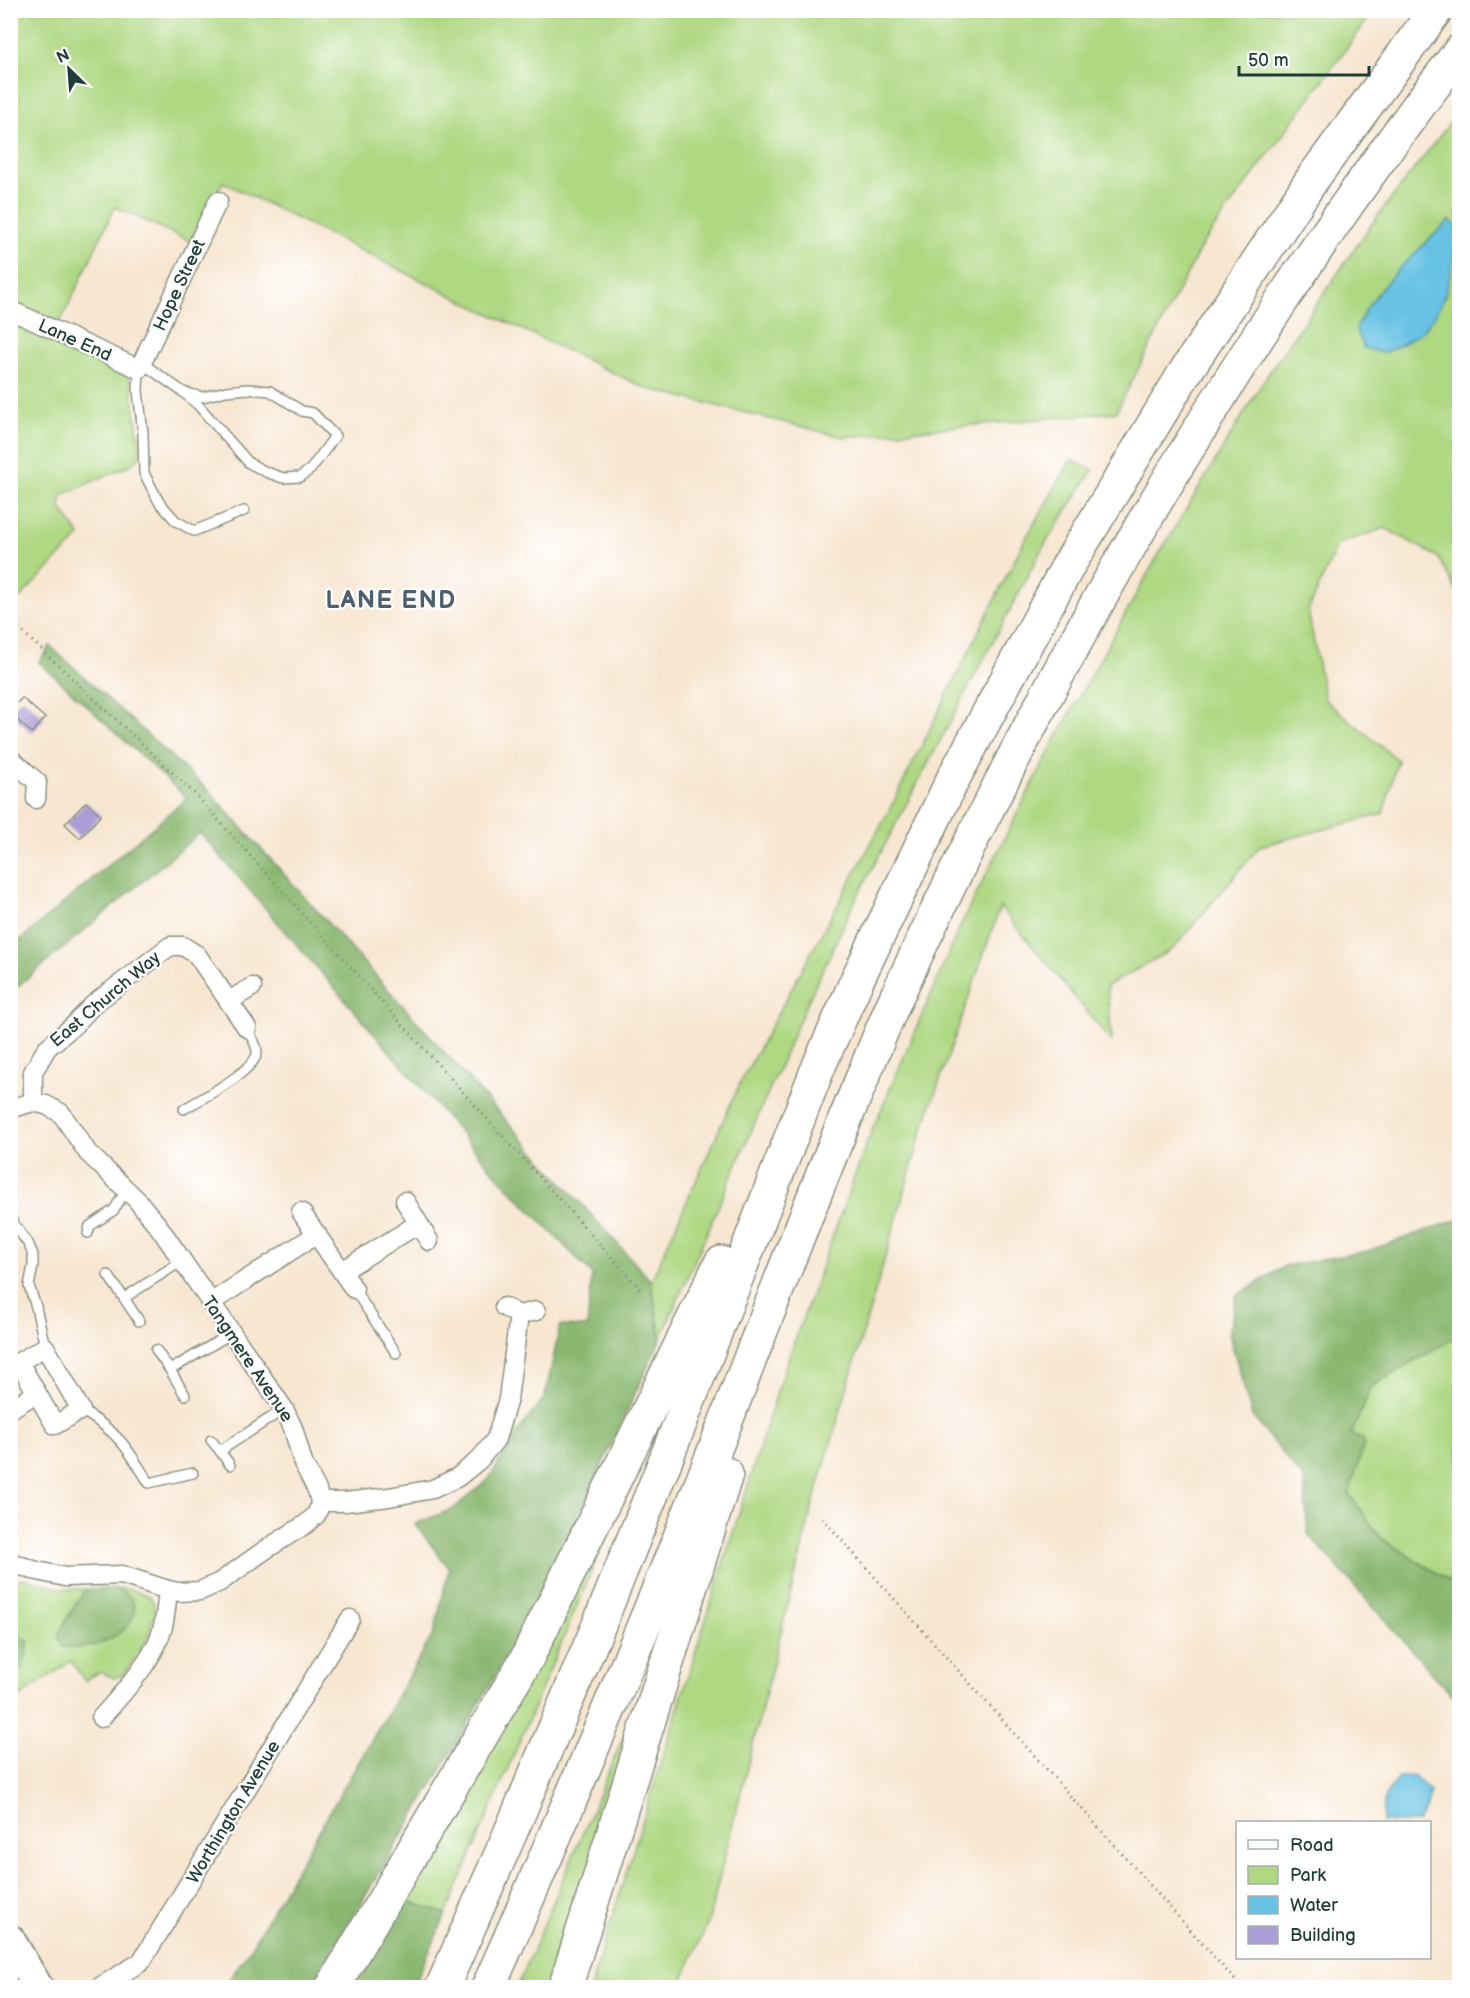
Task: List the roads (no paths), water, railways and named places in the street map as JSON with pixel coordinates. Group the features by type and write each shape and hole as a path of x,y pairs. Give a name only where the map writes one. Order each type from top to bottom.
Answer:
{"highway":[{"path":"332,1988 526,1660 818,1068 857,980 953,779 1068,566 1184,374 1313,178 1436,10"},
{"path":"488,1988 551,1848 635,1648 812,1197 891,1011 995,794 1102,592 1238,368 1349,201 1460,51"},
{"path":"442,1988 510,1836 598,1627 818,1068"},
{"path":"565,1988 812,1197"}],"main road":[{"path":"10,1939 39,1988"}],"street":[{"name":"Hope Street","path":"141,366 218,201"},
{"name":"Lane End","path":"10,310 141,366"},
{"path":"10,758 37,782 36,799"},
{"name":"East Church Way","path":"33,1102 33,1072 47,1048 94,1004 170,946 183,946 193,951 247,1028"},
{"path":"229,1001 252,987"},
{"path":"10,1109 33,1102"},
{"name":"Tangmere Avenue","path":"33,1102 46,1105 61,1113 88,1153 126,1190 159,1227 284,1409 320,1502"},
{"path":"405,1201 429,1241"},
{"path":"301,1212 354,1289"},
{"path":"342,1271 418,1224"},
{"path":"210,1303 317,1234"},
{"path":"10,1562 65,1577 122,1575 168,1590 200,1591 220,1582 311,1520 316,1515 320,1502 356,1500 433,1489 458,1477 479,1460 496,1439 508,1398 520,1311"},
{"path":"45,1347 81,1410 56,1425 19,1362 45,1347"},
{"path":"10,1409 37,1393"},
{"path":"101,1718 107,1697 138,1673 156,1645 163,1626 168,1590"},
{"name":"Worthington Avenue","path":"98,1988 141,1962 350,1619"}],"lane":[{"path":"183,392 203,397 226,391 248,389 270,391 302,411 313,413 335,436 311,469 300,477 283,478 266,472 249,463 198,405 183,392 141,366 138,391 143,433 144,473 159,502 176,521 194,531 244,511"},
{"path":"184,1109 237,1076 255,1060 257,1051 247,1028"},
{"path":"88,1233 90,1226 114,1210 126,1190"},
{"path":"10,1218 29,1245 33,1255 29,1286 45,1347"},
{"path":"124,1298 182,1261"},
{"path":"108,1275 139,1321"},
{"path":"354,1289 396,1353"},
{"path":"170,1370 232,1333"},
{"path":"156,1350 185,1395"},
{"path":"220,1451 284,1409"},
{"path":"81,1410 102,1422 119,1437 149,1483 193,1473"},
{"path":"211,1440 230,1465"}],"water":[{"path":"1450,220 1459,231 1448,282 1433,318 1416,336 1384,353 1364,348 1356,329 1373,300 1397,271"},
{"path":"1414,1776 1430,1791 1427,1807 1419,1821 1382,1821 1385,1796 1399,1777"}],"district":[{"name":"LANE END","path":"391,600"}]}
